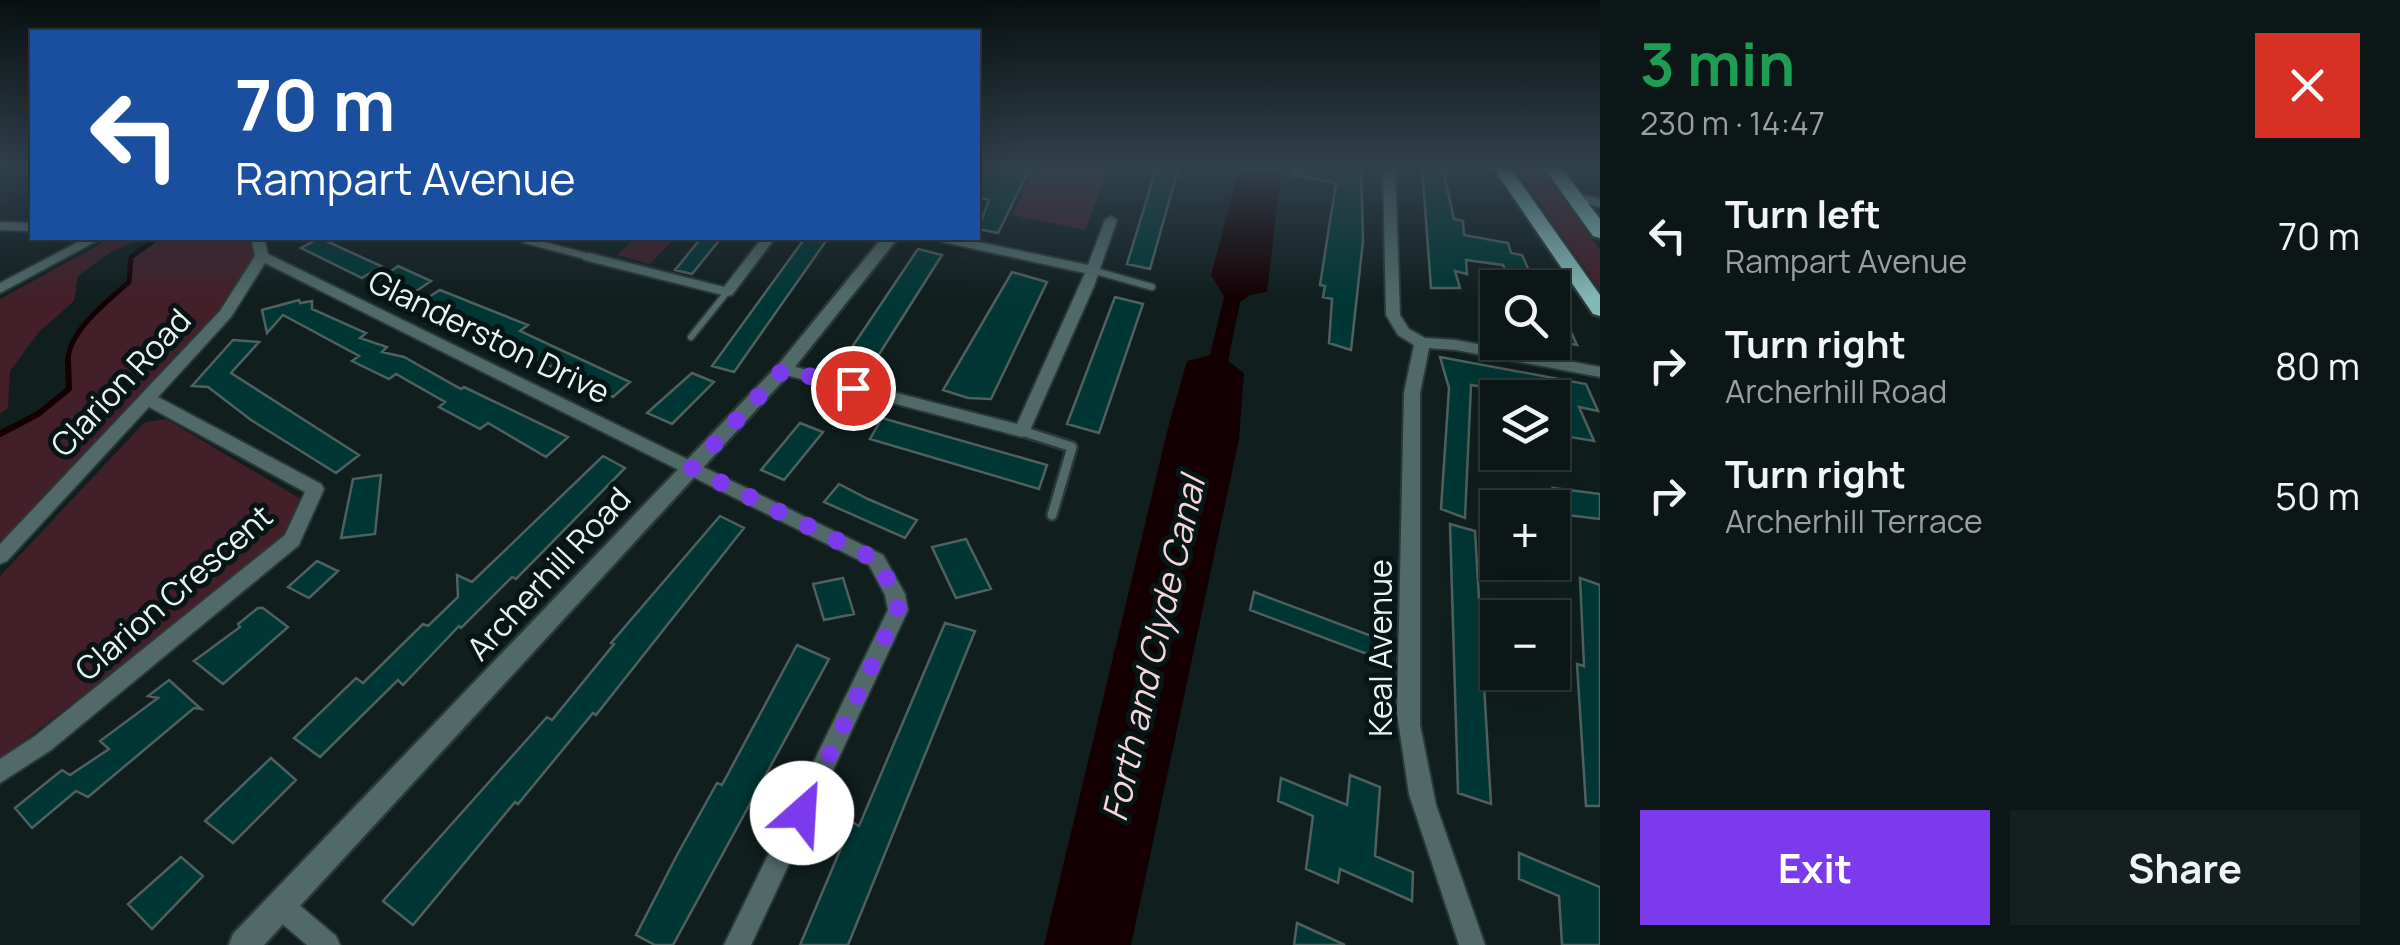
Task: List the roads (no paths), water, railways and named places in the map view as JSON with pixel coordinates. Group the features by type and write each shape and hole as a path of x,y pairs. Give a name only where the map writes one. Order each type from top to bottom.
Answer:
{"main road":[{"path":"1531,210 1600,310"},
{"path":"1583,210 1600,232"}],"street":[{"path":"1390,210 1393,316 1402,332 1422,343 1600,372"},
{"path":"784,369 1022,431 1110,220"},
{"path":"0,226 30,227"},
{"path":"0,289 91,240"},
{"path":"589,256 727,292 766,240"},
{"name":"Archerhill Road","path":"244,945 784,369 886,240"},
{"path":"952,240 1092,270"},
{"name":"Clarion Road","path":"0,556 226,314 262,243"},
{"name":"Glanderston Drive","path":"262,243 876,560 896,594 898,610 737,945"},
{"name":"Keal Avenue","path":"1422,343 1412,393 1410,728 1424,806 1472,945"},
{"name":"Clarion Crescent","path":"0,772 43,744 292,540 316,489 148,399"},
{"path":"282,907 327,945"}],"lane":[{"path":"525,240 589,256"},
{"path":"1092,270 1152,286"},
{"path":"691,337 727,292"},
{"path":"1022,431 1072,447 1052,516"}],"water":[{"name":"Forth and Clyde Canal","path":"1228,210 1277,210 1267,292 1250,295 1240,302 1228,361 1244,373 1239,439 1131,945 1044,945 1169,424 1187,361 1210,355 1224,297 1211,275"}],"waterway":[{"path":"68,361 81,329 129,282 131,257 154,240"},
{"path":"0,434 38,414 69,389 68,361"}]}
